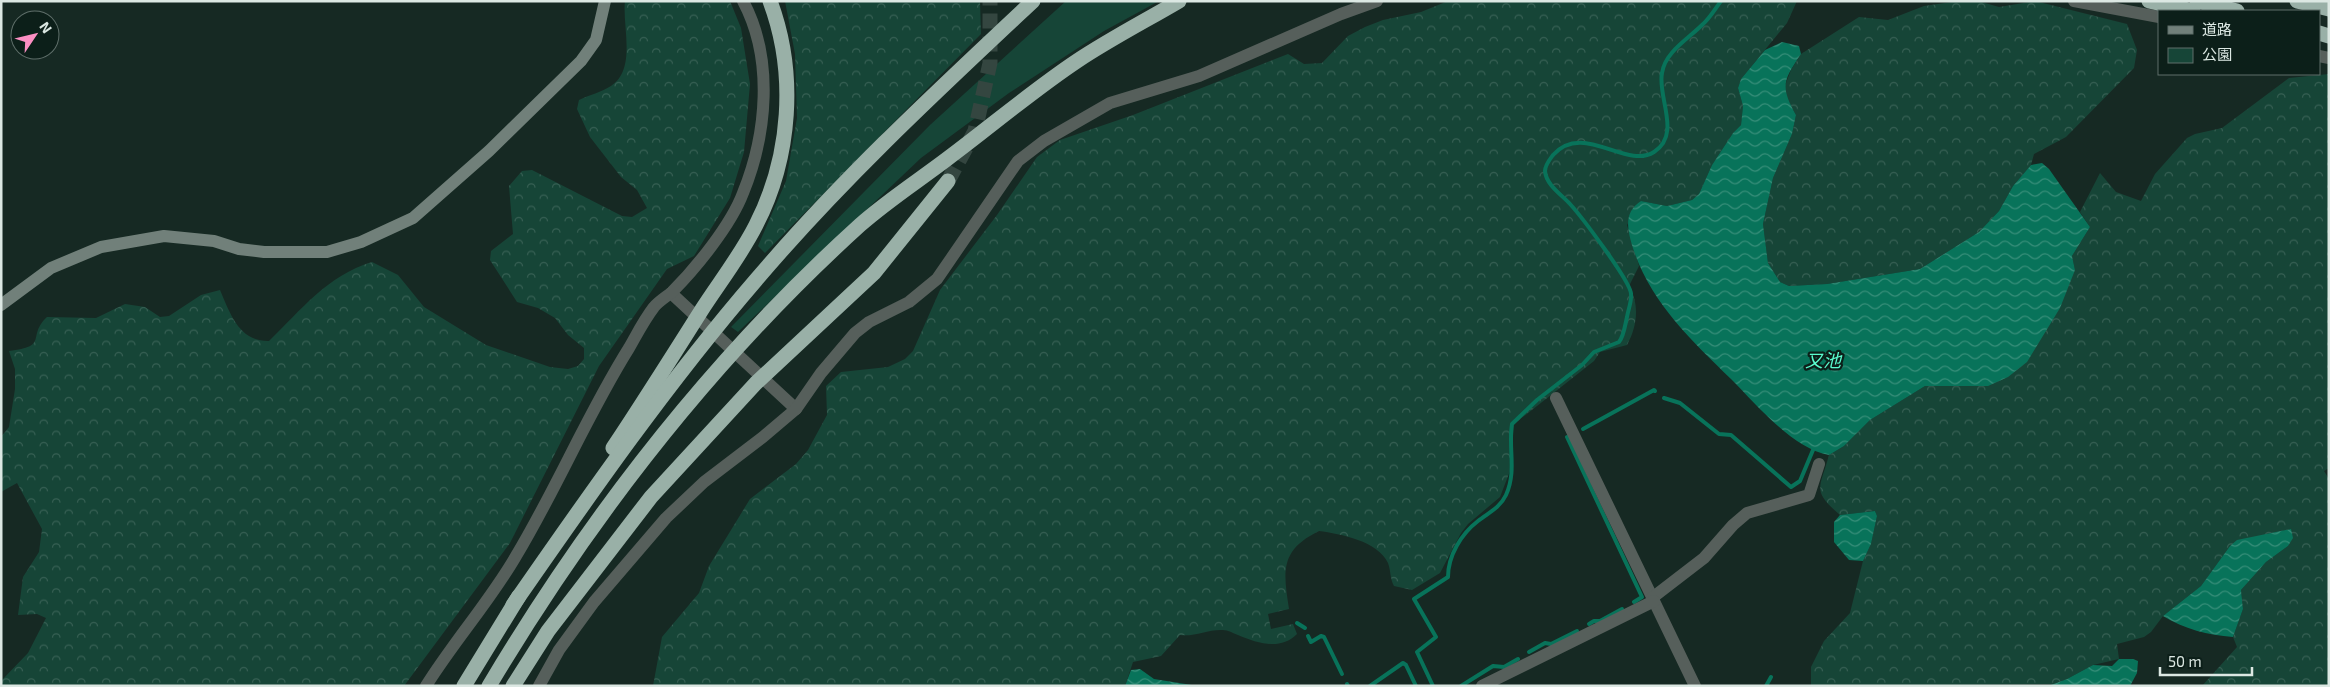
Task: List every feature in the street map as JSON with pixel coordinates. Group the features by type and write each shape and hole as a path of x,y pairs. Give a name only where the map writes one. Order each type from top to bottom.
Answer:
{"highway":[{"path":"464,686 513,605 756,226 776,178 786,130 786,72 778,24 770,1"},
{"path":"513,605 570,523 698,349 757,279 836,191 1033,1"},
{"path":"489,686 535,610 640,461 716,371 782,302 861,224 1077,61 1179,1"},
{"path":"2149,1 2189,10"},
{"path":"2198,1 2232,10"},
{"path":"2298,1 2329,9"},
{"path":"2323,1 2329,3"},
{"path":"513,686 548,631 651,497 756,383 818,328 874,273 948,181"}],"street":[{"path":"1,305 51,268 101,247 164,236 214,241 239,249 264,252 327,252 361,242 413,218 489,152 581,61 596,40 605,1"},
{"path":"426,686 516,558 574,450 606,383 655,306 675,296 722,230 743,194 761,130 763,96 761,60 753,21 743,1"},
{"path":"539,686 559,650 594,602 666,518 704,482 763,438 855,333 869,322 909,302 936,279 1018,161 1044,141 1110,103 1199,76 1341,14 1377,1"},
{"path":"2074,1 2158,17"},
{"path":"675,296 792,406"},
{"path":"1556,398 1695,686"},
{"path":"1482,686 1653,600 1704,558 1733,525 1747,513 1809,495 1818,464"}],"green space":[{"path":"625,1 730,1 741,28 750,84 744,152 730,198 694,256 667,269 599,366 510,543 404,686 1,686 1,681 28,653 46,618 37,614 18,615 23,577 39,552 42,529 17,483 1,492 1,437 9,427 15,389 15,369 9,351 22,349 34,343 41,324 47,317 96,318 125,304 145,307 160,317 169,316 201,295 220,290 232,317 243,331 250,337 269,341 328,285 356,268 372,262 398,275 424,307 486,345 550,367 568,369 578,366 584,359 584,348 568,335 555,318 538,308 517,302 490,260 491,251 513,234 509,186 522,171 532,170 622,216 632,217 647,208 637,190 621,177 590,137 577,109 579,100 611,86 624,69 627,47"},
{"path":"785,1 980,1 981,34 765,253 758,246 786,181 797,118 795,54"},
{"path":"1066,1 1159,1 1104,31 1009,93 921,158 738,332 731,327 930,125"},
{"path":"1448,1 1797,1 1787,23 1741,79 1738,88 1743,106 1741,125 1733,133 1712,165 1699,194 1692,200 1667,206 1641,201 1627,225 1639,266 1629,286 1635,301 1636,316 1633,331 1627,345 1600,352 1594,361 1514,424 1510,471 1500,497 1468,524 1461,533 1440,573 1412,590 1394,586 1388,563 1376,549 1358,540 1319,531 1306,538 1297,546 1287,563 1286,583 1289,609 1268,614 1271,629 1293,624 1297,634 1290,639 1276,644 1253,641 1225,630 1180,635 1161,656 1133,662 1125,686 653,686 662,637 699,593 709,566 750,499 796,464 808,450 827,415 826,386 841,372 888,367 905,359 913,351 940,290 997,215 1037,157 1060,140 1133,115 1288,54 1304,64 1322,63 1348,36 1365,27 1383,20 1421,12"},
{"path":"1959,1 1978,1 1999,7 2035,1 2127,24 2137,50 2134,68 2066,137 2034,154 2031,165 2013,186 1999,211 1979,232 1920,269 1827,284 1789,286 1780,282 1768,263 1763,224 1773,178 1792,134 1796,115 1787,99 1784,88 1791,70 1801,54 1859,17 1888,20 1924,6"},
{"path":"2329,74 2329,468 2324,471 2329,479 2329,686 2202,686 2237,647 2233,637 2243,609 2241,590 2266,562 2288,546 2292,538 2290,529 2230,546 2201,586 2163,616 2151,632 2144,637 2117,644 2119,659 2093,665 2053,684 1811,686 1811,667 1824,641 1850,613 1863,561 1871,544 1877,516 1875,511 1840,515 1825,500 1820,488 1829,455 1844,446 1870,420 1925,386 1952,385 2075,270 2072,256 2090,227 2080,212 2100,173 2116,192 2141,201 2155,174 2187,138 2195,134 2222,128 2289,78"}],"water":[{"name":"又池","path":"1782,42 1799,46 1801,54 1790,71 1786,84 1788,97 1796,115 1792,134 1773,178 1763,224 1768,263 1780,282 1789,286 1827,284 1920,269 1979,232 1999,211 2013,186 2031,165 2042,163 2049,169 2090,227 2072,256 2075,270 2060,308 2027,362 2008,377 1988,386 1925,386 1870,420 1844,446 1829,455 1815,451 1802,444 1776,424 1686,334 1649,284 1639,265 1628,227 1629,215 1641,201 1667,206 1692,200 1699,194 1712,165 1733,133 1741,125 1743,106 1738,88 1741,79 1765,50"},
{"path":"1875,511 1877,516 1871,544 1863,561 1849,560 1834,542 1834,522 1840,515"},
{"path":"2291,529 2293,538 2288,546 2266,562 2241,590 2243,609 2233,637 2196,631 2163,616 2201,586 2230,546 2237,540"},
{"path":"2119,659 2138,661 2137,673 2130,686 2048,686 2067,679 2093,665 2112,666"},
{"path":"1140,669 1154,679 1198,686 1125,686 1131,670"}],"waterway":[{"path":"1433,686 1417,652 1436,637 1414,599 1448,577 1450,561 1461,539 1472,526 1497,507 1506,495 1512,468 1512,424 1537,400 1582,365 1594,352 1621,340 1630,303 1631,294 1629,287 1615,263 1576,211 1548,181 1545,171 1547,164 1553,155 1565,146 1578,143 1591,144 1631,155 1643,156 1654,152 1662,144 1668,125 1661,83 1664,65 1672,52 1705,22 1721,1"},
{"path":"1583,429 1655,391"},
{"path":"1664,398 1680,403 1719,434 1731,435 1791,487 1800,481 1813,450"},
{"path":"1567,437 1642,597 1634,602"},
{"path":"1589,624 1594,621 1600,621 1622,609"},
{"path":"1297,623 1305,628"},
{"path":"1529,652 1545,643 1551,644 1577,631"},
{"path":"1308,636 1311,642 1321,636 1324,637 1342,674"},
{"path":"1461,686 1493,666 1504,667 1518,659"},
{"path":"1370,686 1403,663 1406,665 1416,686"},
{"path":"1766,686 1771,677"}],"tunnel":[{"path":"948,181 975,131 990,63 990,1"}]}
